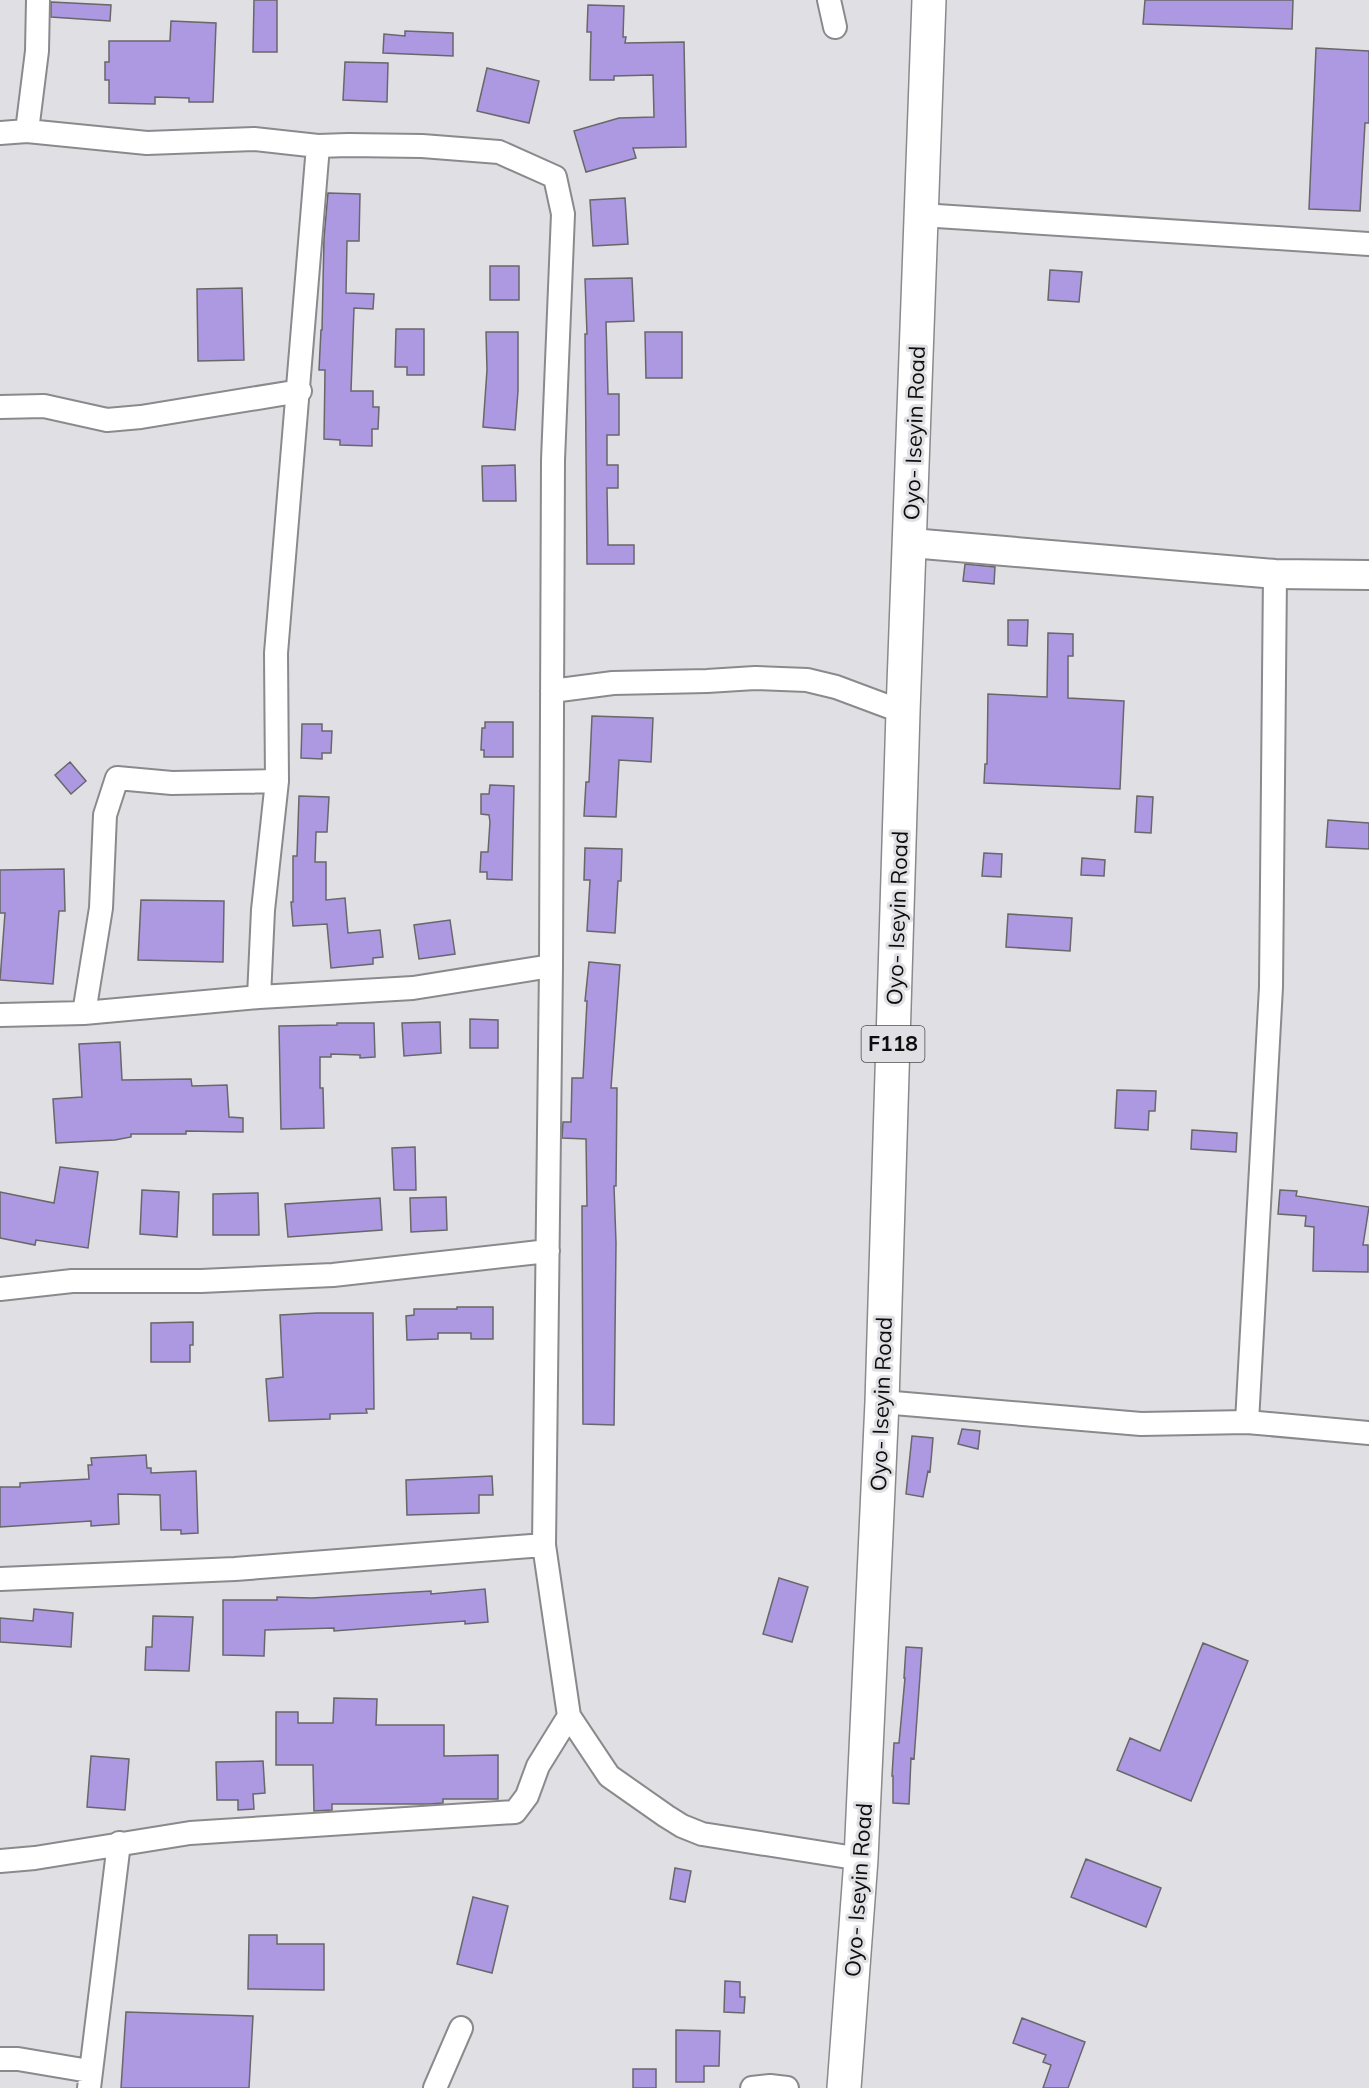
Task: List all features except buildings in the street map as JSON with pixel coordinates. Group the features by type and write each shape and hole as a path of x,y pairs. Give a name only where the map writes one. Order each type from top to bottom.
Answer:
{"main road":[{"name":"Oyo- Iseyin Road","path":"844,2088 861,1858 882,1402 903,712 911,543 929,0"}],"street":[{"path":"27,131 37,51 38,0"},
{"path":"829,0 835,27"},
{"path":"0,132 27,131 147,142 254,139 318,146 422,146 498,152 555,177 563,214 553,460 551,966 544,1545 569,1716 609,1776 682,1826 702,1834 861,1858"},
{"path":"260,997 263,910 277,781 276,653 300,391 318,146"},
{"path":"921,215 1369,244"},
{"path":"0,407 44,406 107,420 141,417 300,391"},
{"path":"911,543 1275,574 1369,575"},
{"path":"1247,1422 1271,987 1275,574"},
{"path":"552,691 613,683 755,678 807,680 836,687 903,712"},
{"path":"84,1013 101,908 105,814 117,778 172,783 277,781"},
{"path":"0,1015 84,1013 260,997 413,988 551,966"},
{"path":"0,1289 72,1281 201,1281 333,1275 548,1251"},
{"path":"882,1402 1142,1424 1247,1422 1369,1433"},
{"path":"0,1579 235,1569 544,1545"},
{"path":"0,1861 35,1858 190,1833 514,1812 527,1796 538,1766 569,1716"},
{"path":"0,2059 18,2059 89,2080 119,1843"},
{"path":"435,2088 461,2028"},
{"path":"752,2088 770,2086 787,2088"}]}
